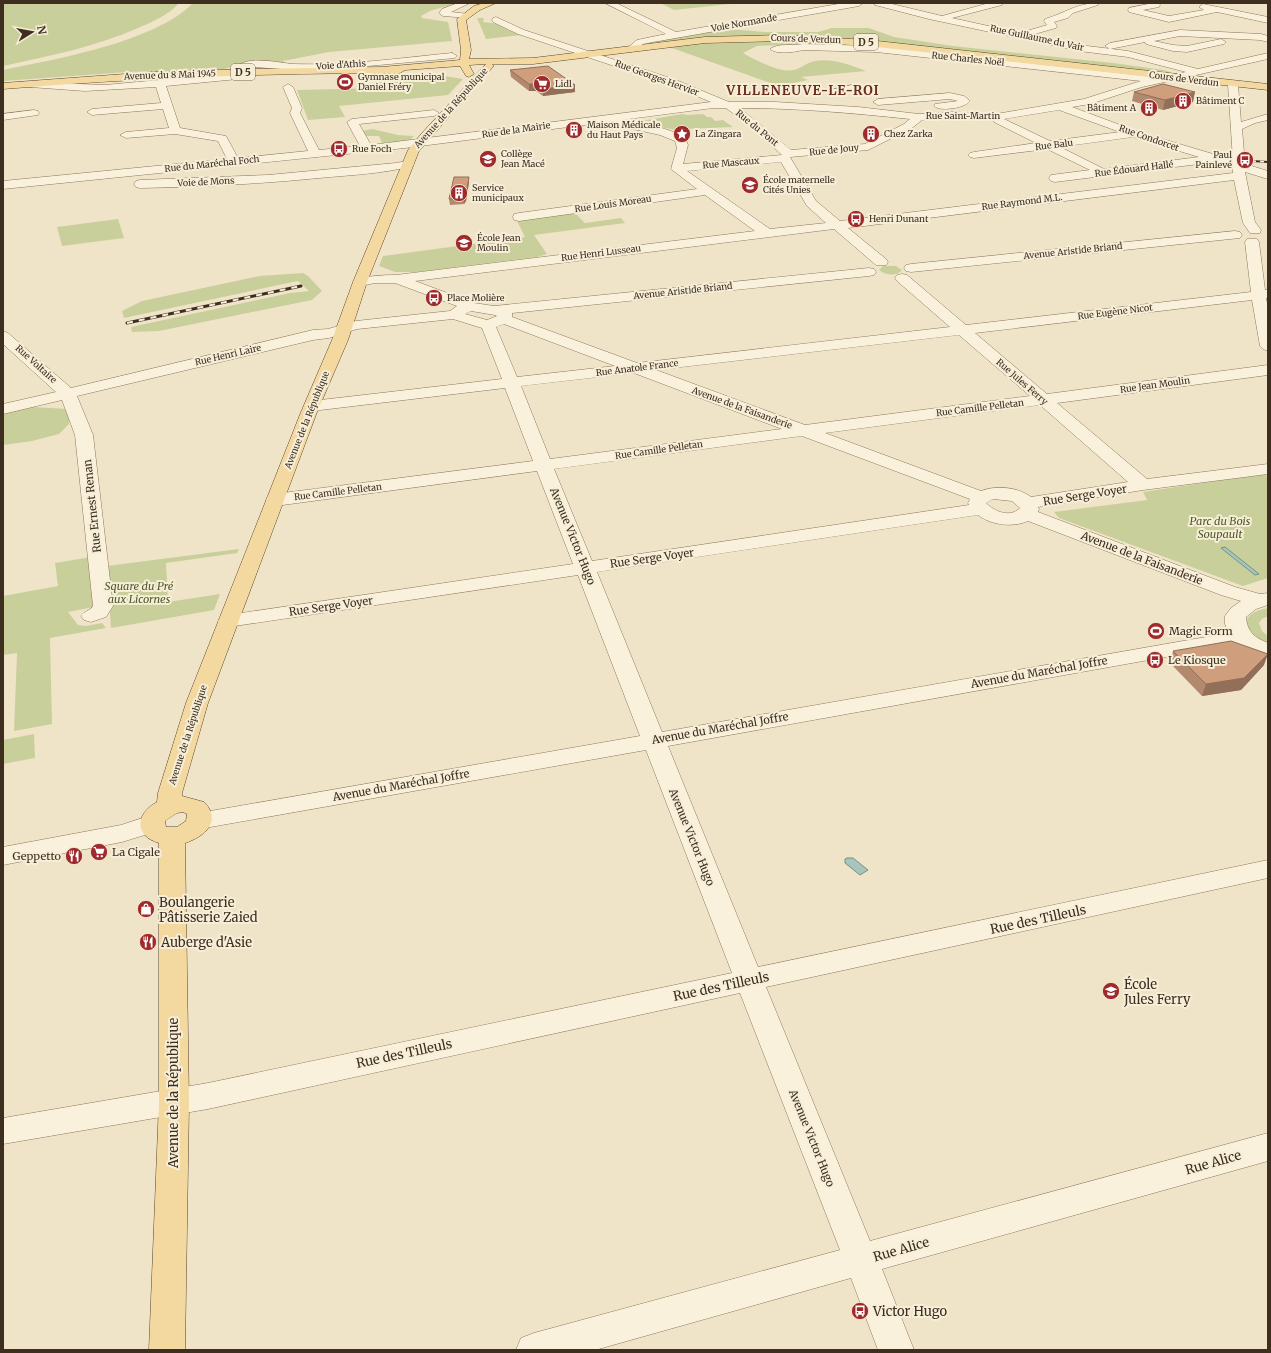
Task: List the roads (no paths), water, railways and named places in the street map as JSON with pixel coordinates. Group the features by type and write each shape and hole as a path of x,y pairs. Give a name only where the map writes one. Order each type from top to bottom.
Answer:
{"main road":[{"path":"472,83 465,65 466,50 461,19 477,8 492,3"},
{"path":"466,16 477,49 487,63"},
{"name":"Cours de Verdun","path":"631,49 705,40 801,38 868,43 1099,68 1227,84 1268,87"},
{"name":"Avenue du 8 Mai 1945","path":"3,86 134,76 386,69 533,61 631,49"},
{"name":"Avenue de la République","path":"169,806 170,792 197,703 312,406 340,340 360,282 408,164 414,150 472,83 477,80 487,63"},
{"name":"Cours de Verdun","path":"1246,84 1268,87"},
{"path":"183,804 193,806 197,809 200,815 199,821 194,828 188,832 162,830 153,819 160,811 169,806 183,804"},
{"name":"Avenue de la République","path":"162,830 174,1102 167,1350"}],"street":[{"path":"466,3 444,11 443,13 466,16"},
{"path":"609,3 675,35"},
{"name":"Voie Normande","path":"631,49 640,42 859,3"},
{"name":"Rue Guillaume du Vair","path":"878,3 1079,48 1128,54 1195,72 1227,84 1246,84"},
{"path":"940,18 999,3"},
{"path":"1051,27 1053,26 1048,21 1065,16 1070,11 1095,3"},
{"path":"1196,3 1201,7 1268,20"},
{"path":"798,5 816,11"},
{"path":"1156,5 1132,10 1166,19 1216,10"},
{"path":"886,14 905,10"},
{"path":"1070,11 1088,14"},
{"name":"Rue Georges Hervier","path":"496,20 521,32 672,82 724,104"},
{"path":"1021,35 1070,22"},
{"path":"975,36 998,30"},
{"path":"1105,51 1107,47 1180,33 1250,36 1268,39"},
{"path":"1142,40 1173,48 1187,49 1250,36"},
{"name":"Rue Charles Noël","path":"775,49 876,49 1160,80"},
{"name":"Voie d'Athis","path":"218,73 244,66 261,64 283,67 334,66 452,56"},
{"name":"Rue Saint-Martin","path":"611,119 699,106 724,104 771,104 838,110 858,110 915,116 956,115 996,117 1100,98 1115,92 1160,80 1268,56"},
{"path":"244,66 242,68 243,69 254,72"},
{"path":"30,84 87,88 160,83 248,74 254,72"},
{"path":"160,83 175,131"},
{"path":"1227,84 1234,120 1239,171 1249,223 1262,235 1264,295 1268,346"},
{"path":"288,87 297,108 295,113 315,153"},
{"path":"829,94 852,88"},
{"name":"Rue de Jouy","path":"787,156 868,147 908,126 915,116 925,108 960,104 965,101 960,98 950,96 878,102"},
{"path":"771,104 773,102 807,98"},
{"name":"Rue du Pont","path":"724,104 730,106 756,124 787,156 811,203 836,224"},
{"path":"92,112 166,106"},
{"name":"Rue Condorcet","path":"1061,106 1135,134 1212,159 1239,171 1268,175"},
{"path":"3,117 34,113"},
{"path":"367,148 352,122 434,113"},
{"path":"996,117 998,120 1133,188"},
{"path":"1234,120 1251,121 1268,117"},
{"name":"Rue de la Mairie","path":"421,143 594,119 611,119"},
{"path":"611,119 670,134 680,139 682,144 677,168 680,172 766,233"},
{"path":"126,135 175,131 222,138 234,162"},
{"name":"Rue Balu","path":"974,155 1135,134"},
{"name":"Rue du Maréchal Foch","path":"3,185 315,153 405,146 421,143"},
{"name":"Rue Mascaux","path":"677,168 787,156"},
{"name":"Rue Édouard Hallé","path":"1055,178 1212,159"},
{"name":"Voie de Mons","path":"3,192 102,184 163,184 231,181 345,172 396,167 408,164"},
{"name":"Rue Raymond M.L.","path":"804,228 1133,188 1239,171"},
{"name":"Rue Louis Moreau","path":"519,216 708,191"},
{"path":"748,219 847,234"},
{"path":"836,224 881,262"},
{"name":"Rue Henri Lusseau","path":"396,278 804,228"},
{"name":"Avenue Aristide Briand","path":"896,276 1235,236 1234,232 1240,230 1262,235"},
{"path":"881,262 902,264 896,276 869,272 869,267 881,262"},
{"path":"366,268 478,309 496,318"},
{"name":"Avenue Aristide Briand","path":"496,318 869,272"},
{"name":"Rue Jules Ferry","path":"896,276 1143,485"},
{"path":"360,282 375,279 396,278"},
{"name":"Rue Eugène Nicot","path":"961,330 1264,295"},
{"path":"454,315 469,306"},
{"path":"454,315 496,318"},
{"name":"Rue Henri Laire","path":"3,409 362,324 454,315"},
{"name":"Avenue de la Faisanderie","path":"496,318 803,430 980,503 990,515 1003,519 1017,518 1027,509 1221,588 1263,599"},
{"name":"Avenue Victor Hugo","path":"496,318 512,382 544,465 896,1350"},
{"name":"Rue Anatole France","path":"312,406 961,330"},
{"name":"Rue Voltaire","path":"3,336 67,393"},
{"name":"Rue Jean Moulin","path":"1043,400 1268,370"},
{"name":"Rue Ernest Renan","path":"67,393 84,435 103,606 99,613 91,616"},
{"name":"Rue Camille Pelletan","path":"275,500 803,430 1043,400"},
{"path":"1268,456 1264,461 1268,468"},
{"name":"Rue Serge Voyer","path":"228,621 586,568 980,503 991,493 1005,493 1018,497 1027,509 1143,485 1268,468"},
{"path":"1263,599 1244,607 1235,616 1235,626 1241,637 1258,647 1268,650"},
{"name":"Avenue du Maréchal Joffre","path":"199,821 1241,637"},
{"path":"3,856 122,833 162,830"},
{"name":"Rue des Tilleuls","path":"3,1131 174,1102 1268,869"},
{"name":"Rue Alice","path":"534,1350 1268,1147"}],"water":[{"path":"1225,547 1259,574 1255,575 1221,548"},
{"path":"853,858 868,870 860,875 845,863 845,859"}],"railway":[{"path":"1252,161 1268,162"},
{"path":"127,323 301,286"}],"place":[{"name":"Gymnase municipal Daniel Fréry","path":"345,82"},
{"name":"Lidl","path":"542,84"},
{"name":"Bâtiment C","path":"1183,101"},
{"name":"Bâtiment A","path":"1149,108"},
{"name":"Maison Médicale du Haut Pays","path":"574,130"},
{"name":"La Zingara","path":"682,134"},
{"name":"Chez Zarka","path":"871,134"},
{"name":"Rue Foch","path":"339,149"},
{"name":"Collège Jean Macé","path":"488,159"},
{"name":"Paul Painlevé","path":"1245,160"},
{"name":"École maternelle Cités Unies","path":"750,185"},
{"name":"Service municipaux","path":"459,193"},
{"name":"Henri Dunant","path":"856,219"},
{"name":"École Jean Moulin","path":"464,243"},
{"name":"Place Molière","path":"434,298"},
{"name":"Magic Form","path":"1156,631"},
{"name":"Le Kiosque","path":"1155,660"},
{"name":"La Cigale","path":"99,852"},
{"name":"Geppetto","path":"74,856"},
{"name":"Boulangerie Pâtisserie Zaied","path":"146,909"},
{"name":"Auberge d'Asie","path":"148,942"},
{"name":"École Jules Ferry","path":"1111,991"},
{"name":"Victor Hugo","path":"860,1311"}],"district":[{"name":"VILLENEUVE-LE-ROI","path":"803,90"}],"park label":[{"name":"Parc du Bois Soupault","path":"1220,527"},
{"name":"Square du Pré aux Licornes","path":"139,592"}]}
